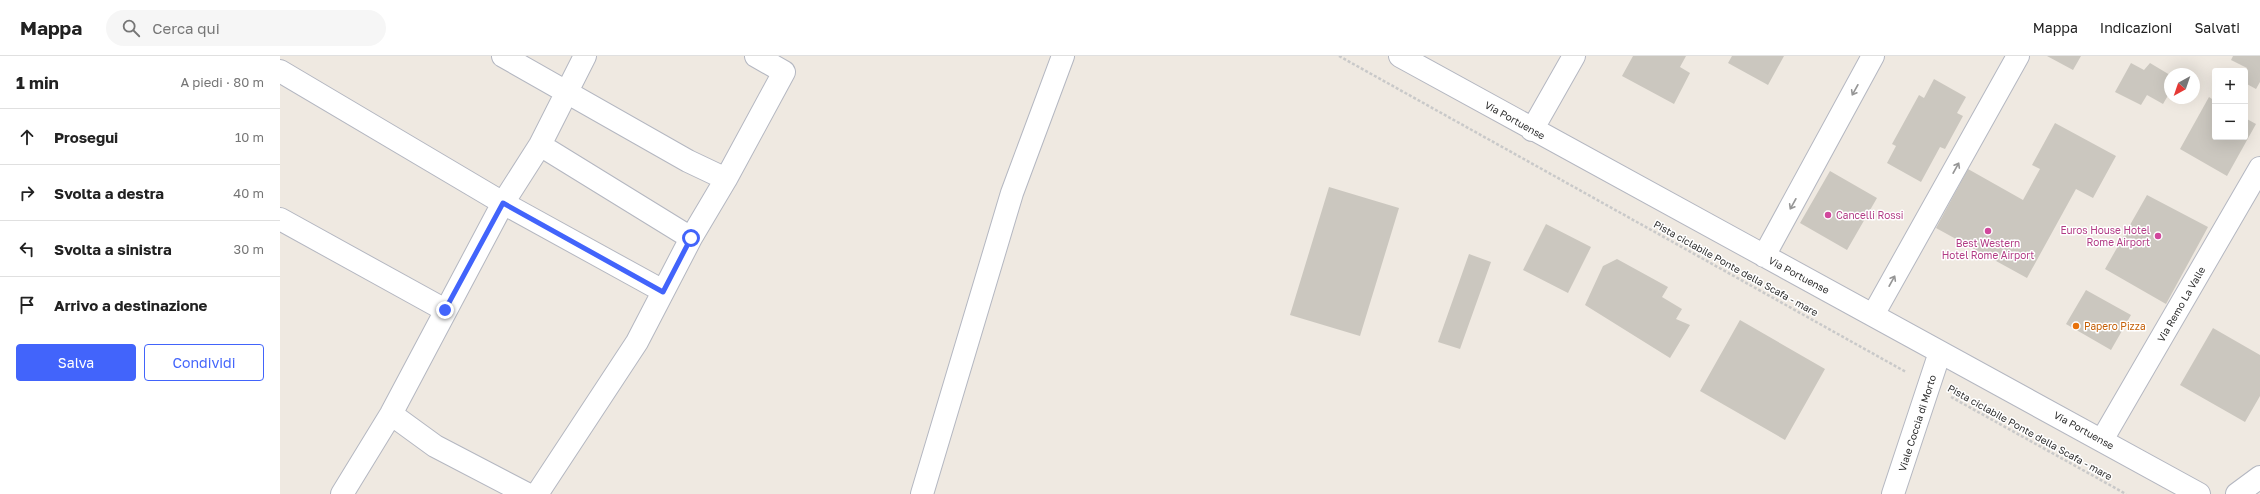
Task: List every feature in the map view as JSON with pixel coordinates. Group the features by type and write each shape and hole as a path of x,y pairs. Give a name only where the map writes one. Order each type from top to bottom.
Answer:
{"street":[{"path":"503,56 688,161 726,179"},
{"path":"342,494 391,414 503,203 540,145 585,56"},
{"path":"537,494 637,342 691,238 726,179 784,72 756,56"},
{"path":"922,494 1012,194 1063,56"},
{"name":"Via Portuense","path":"1400,56 1532,130 2199,494"},
{"path":"1532,130 1574,56"},
{"path":"1764,256 1874,56"},
{"path":"1873,315 2018,56"},
{"path":"280,71 503,203 663,292"},
{"path":"540,145 691,238"},
{"name":"Via Remo La Valle","path":"2102,440 2260,168"},
{"path":"280,219 445,310"},
{"name":"Viale Coccia di Morto","path":"1893,494 1940,352"},
{"path":"391,414 435,446 527,494"},
{"path":"2237,494 2260,477"}],"path":[{"name":"Pista ciclabile Ponte della Scafa - mare","path":"1339,56 2126,494"}],"building":[{"path":"1633,56 1686,56 1680,67 1690,73 1674,104 1622,76"},
{"path":"1732,56 1784,56 1768,85 1728,63"},
{"path":"2047,56 2081,56 2073,70"},
{"path":"2233,56 2260,56 2260,82 2256,89 2248,85 2248,68 2231,60"},
{"path":"2131,63 2144,70 2150,63 2164,71 2163,104 2147,95 2141,105 2115,92"},
{"path":"1934,79 1966,97 1957,113 1963,116 1945,149 1940,147 1921,182 1887,163 1896,146 1892,144 1919,95 1924,98"},
{"path":"2209,97 2212,99 2212,140 2247,140 2227,176 2180,149"},
{"path":"2248,120 2256,124 2248,138"},
{"path":"2055,123 2116,156 2093,198 2076,189 2027,278 1936,228 1968,169 2023,200 2040,169 2032,165"},
{"path":"1830,171 1877,198 1847,250 1800,223"},
{"path":"1329,187 1399,208 1360,336 1290,315"},
{"path":"2147,195 2208,227 2166,304 2105,269"},
{"path":"1546,224 1591,247 1568,293 1523,270"},
{"path":"1469,254 1491,262 1460,349 1438,342"},
{"path":"1617,259 1668,287 1662,297 1682,309 1676,319 1690,325 1670,358 1585,305 1603,266"},
{"path":"2086,290 2131,315 2111,350 2066,324"},
{"path":"1740,320 1825,369 1785,440 1700,391"},
{"path":"2213,328 2260,355 2260,396 2245,422 2180,385"}],"place":[{"name":"Cancelli Rossi","path":"1828,215"},
{"name":"Best Western Hotel Rome Airport","path":"1988,231"},
{"name":"Euros House Hotel Rome Airport","path":"2158,236"},
{"name":"Papero Pizza","path":"2076,326"}],"route":[{"path":"445,310 503,203 663,292 691,238"}]}
